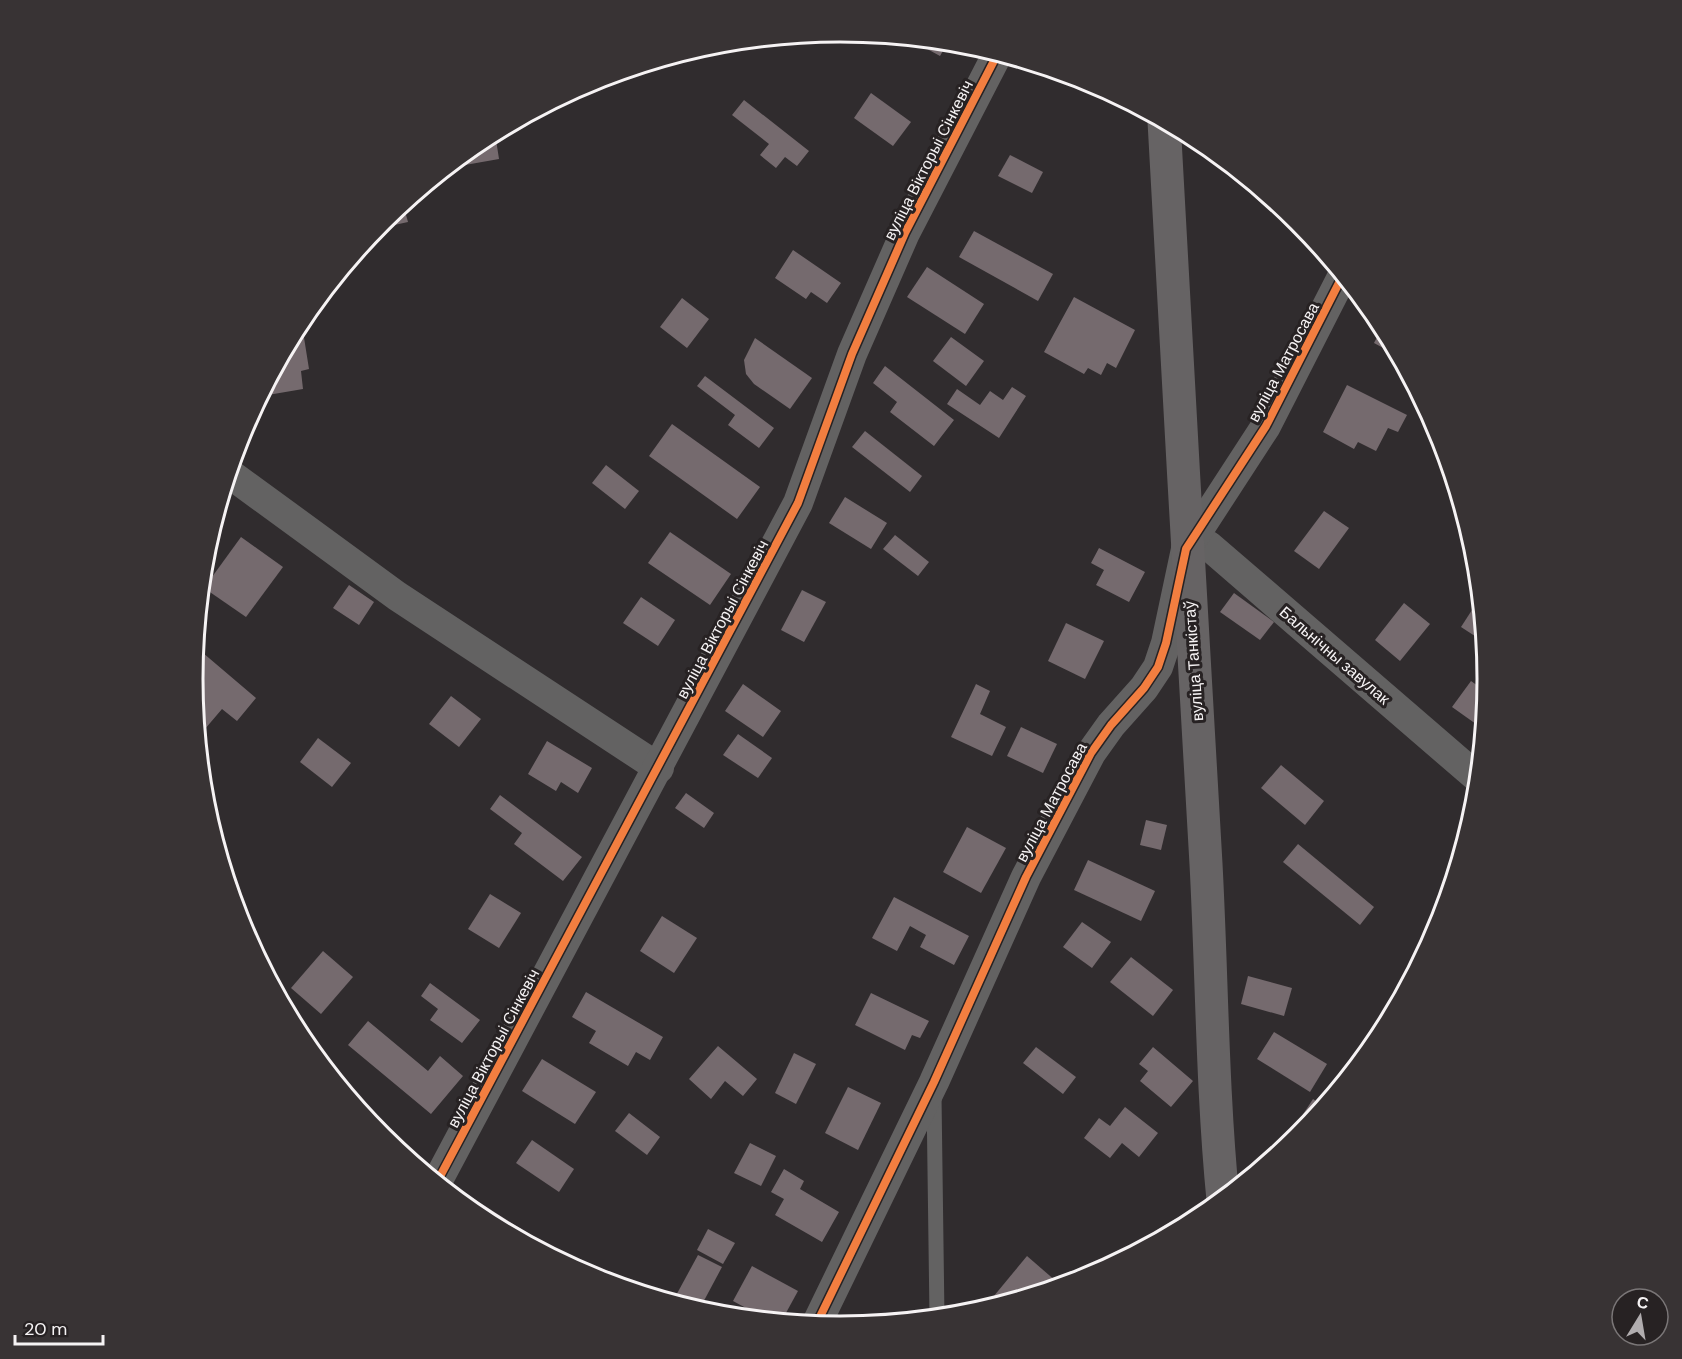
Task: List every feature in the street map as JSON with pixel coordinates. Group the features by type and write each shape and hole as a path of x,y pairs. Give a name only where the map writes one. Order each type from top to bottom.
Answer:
{"street":[{"name":"вуліца Вікторыі Сінкевіч","path":"441,1175 798,503 852,354 905,233 994,61"},
{"name":"вуліца Танкістаў","path":"1164,130 1222,1190"},
{"name":"вуліца Матросава","path":"820,1317 934,1082 1026,877 1074,785 1111,724 1144,688 1158,667 1166,643 1186,549 1266,426 1339,282"},
{"path":"236,478 397,596 659,768"},
{"name":"Бальнічны завулак","path":"1186,549 1199,544 1209,546 1471,772"}],"lane":[{"path":"934,1082 937,1310"}],"building":[{"path":"923,47 943,50 940,56"},
{"path":"871,93 911,122 893,146 854,118"},
{"path":"744,100 809,151 797,166 785,157 776,168 760,155 769,144 732,115"},
{"path":"497,143 499,159 465,165"},
{"path":"1010,155 1043,172 1032,193 998,176"},
{"path":"406,214 408,222 394,225"},
{"path":"974,231 1053,274 1038,301 959,257"},
{"path":"793,250 841,283 827,303 811,292 806,299 775,278"},
{"path":"927,267 984,304 965,334 907,297"},
{"path":"1074,297 1135,330 1116,368 1107,363 1101,375 1088,368 1084,374 1044,352"},
{"path":"682,298 709,319 687,348 660,327"},
{"path":"1378,336 1386,349 1374,343"},
{"path":"304,337 309,369 301,371 303,389 271,394"},
{"path":"951,337 984,361 966,386 933,361"},
{"path":"755,338 812,378 790,409 754,384 746,374 744,360"},
{"path":"885,366 954,420 934,446 890,412 897,402 873,383"},
{"path":"705,376 774,428 759,448 728,425 735,415 697,386"},
{"path":"1347,385 1407,415 1398,432 1388,428 1376,451 1358,442 1354,449 1323,432"},
{"path":"1012,387 1026,396 999,438 947,404 957,389 980,405 990,391 1003,400"},
{"path":"672,424 760,487 737,519 649,456"},
{"path":"865,431 922,476 910,492 852,447"},
{"path":"606,465 639,491 625,509 592,483"},
{"path":"845,497 887,523 871,549 829,523"},
{"path":"1324,511 1349,528 1319,569 1294,551"},
{"path":"670,532 731,574 710,605 648,563"},
{"path":"895,535 929,562 918,576 883,549"},
{"path":"241,537 283,567 246,617 210,592 212,577"},
{"path":"1099,548 1145,572 1129,602 1096,585 1104,570 1091,563"},
{"path":"349,585 374,602 359,625 333,608"},
{"path":"802,590 826,602 804,642 781,630"},
{"path":"1234,593 1274,622 1260,640 1220,612"},
{"path":"641,597 675,620 658,646 623,623"},
{"path":"1404,603 1430,624 1400,661 1375,640"},
{"path":"1474,607 1477,637 1461,627"},
{"path":"1066,623 1104,641 1085,679 1048,661"},
{"path":"204,654 256,698 237,721 222,709 206,728"},
{"path":"1471,681 1478,686 1477,725 1452,707"},
{"path":"743,684 781,711 763,737 725,711"},
{"path":"976,684 990,691 980,714 1006,727 992,756 951,737"},
{"path":"451,696 481,719 459,747 429,724"},
{"path":"1021,727 1057,744 1043,773 1007,756"},
{"path":"738,734 772,758 758,778 723,755"},
{"path":"318,738 351,763 332,787 300,762"},
{"path":"547,741 592,768 578,793 561,782 556,791 528,774"},
{"path":"1281,765 1324,801 1305,825 1261,788"},
{"path":"686,793 714,813 704,828 675,808"},
{"path":"500,795 582,857 563,881 514,844 522,833 490,809"},
{"path":"1146,820 1167,825 1161,850 1140,845"},
{"path":"967,827 1006,848 981,893 943,872"},
{"path":"1298,844 1374,907 1360,925 1283,862"},
{"path":"1088,860 1155,891 1141,921 1074,890"},
{"path":"490,894 521,913 499,948 468,929"},
{"path":"894,897 969,936 954,965 920,947 926,935 910,926 897,951 872,938"},
{"path":"662,916 697,938 674,973 640,951"},
{"path":"1082,922 1111,942 1092,968 1063,947"},
{"path":"323,951 353,977 321,1014 291,988"},
{"path":"1131,957 1173,990 1153,1016 1110,982"},
{"path":"1248,976 1292,988 1284,1016 1241,1004"},
{"path":"430,983 480,1020 462,1043 430,1020 438,1009 421,996"},
{"path":"586,992 663,1037 650,1060 636,1052 628,1066 589,1043 596,1031 572,1017"},
{"path":"871,993 929,1021 920,1038 912,1035 905,1050 855,1025"},
{"path":"368,1021 428,1071 440,1056 463,1076 431,1114 348,1045"},
{"path":"1274,1032 1327,1064 1310,1092 1257,1059"},
{"path":"718,1046 757,1079 743,1096 725,1081 711,1099 689,1079"},
{"path":"1036,1047 1076,1077 1063,1094 1023,1063"},
{"path":"1153,1047 1193,1081 1171,1107 1140,1081 1148,1071 1139,1064"},
{"path":"794,1053 816,1064 796,1104 775,1093"},
{"path":"542,1059 596,1092 575,1124 522,1091"},
{"path":"848,1087 881,1103 858,1150 825,1133"},
{"path":"1313,1099 1318,1102 1299,1123"},
{"path":"1125,1107 1158,1133 1139,1157 1122,1143 1110,1158 1084,1138 1099,1118 1110,1126"},
{"path":"629,1113 660,1137 647,1155 615,1131"},
{"path":"532,1140 574,1169 559,1192 516,1163"},
{"path":"750,1143 776,1156 761,1186 734,1173"},
{"path":"784,1169 804,1181 800,1189 839,1212 822,1242 775,1215 784,1199 771,1192"},
{"path":"470,1198 521,1229 520,1231 487,1210"},
{"path":"708,1229 735,1243 723,1264 697,1250"},
{"path":"698,1255 722,1267 703,1302 676,1295"},
{"path":"1027,1256 1054,1280 1006,1295 992,1298"},
{"path":"752,1266 798,1291 785,1315 751,1311 733,1301"}],"cycle path":[{"path":"441,1175 798,503 852,354 905,233 994,61"},
{"path":"820,1317 934,1082 1026,877 1091,753 1111,725 1144,688 1158,667 1166,643 1186,549 1266,426 1339,282"}]}
